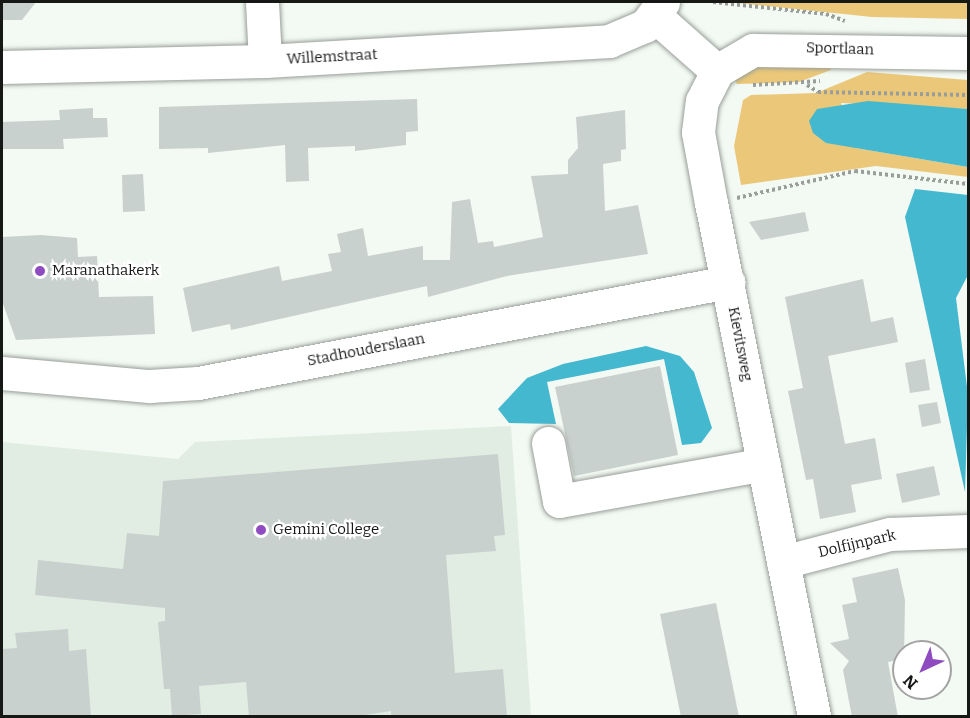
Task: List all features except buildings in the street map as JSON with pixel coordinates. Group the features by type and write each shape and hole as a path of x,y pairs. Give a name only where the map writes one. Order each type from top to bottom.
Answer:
{"street":[{"path":"262,2 265,61"},
{"path":"659,9 717,71"},
{"name":"Willemstraat","path":"2,67 265,61 609,41 634,33 659,9"},
{"name":"Sportlaan","path":"717,71 753,50 779,47 969,53"},
{"name":"Kievitsweg","path":"717,71 699,115 711,203 814,717"},
{"name":"Stadhouderslaan","path":"2,373 149,386 198,382 728,282"},
{"path":"548,443 559,501 764,464"},
{"name":"Dolfijnpark","path":"783,562 890,534 969,531"}],"path":[{"path":"713,2 826,14 849,23"},
{"path":"807,85 818,92 969,95"},
{"path":"711,203 855,171 969,184"}],"shaded area":[{"path":"728,2 968,2 968,19 872,17"},
{"path":"763,61 829,61 831,70 799,82 737,84 733,77"},
{"path":"867,72 968,80 968,109 841,103 856,148 968,167 968,177 876,166 741,185 734,146 743,100 751,95 816,93"},
{"name":"Gemini College","path":"511,426 531,716 2,716 2,442 178,459 195,442"}],"water":[{"path":"868,101 968,109 968,167 826,143 813,133 809,121 817,109"},
{"path":"915,189 968,195 968,275 956,298 968,395 965,492 905,217"},
{"path":"646,346 680,356 694,372 712,428 701,443 682,445 664,359 547,382 556,424 509,423 498,409 527,378 563,364"}],"place":[{"name":"Maranathakerk","path":"40,271"},
{"name":"Gemini College","path":"261,530"}]}
